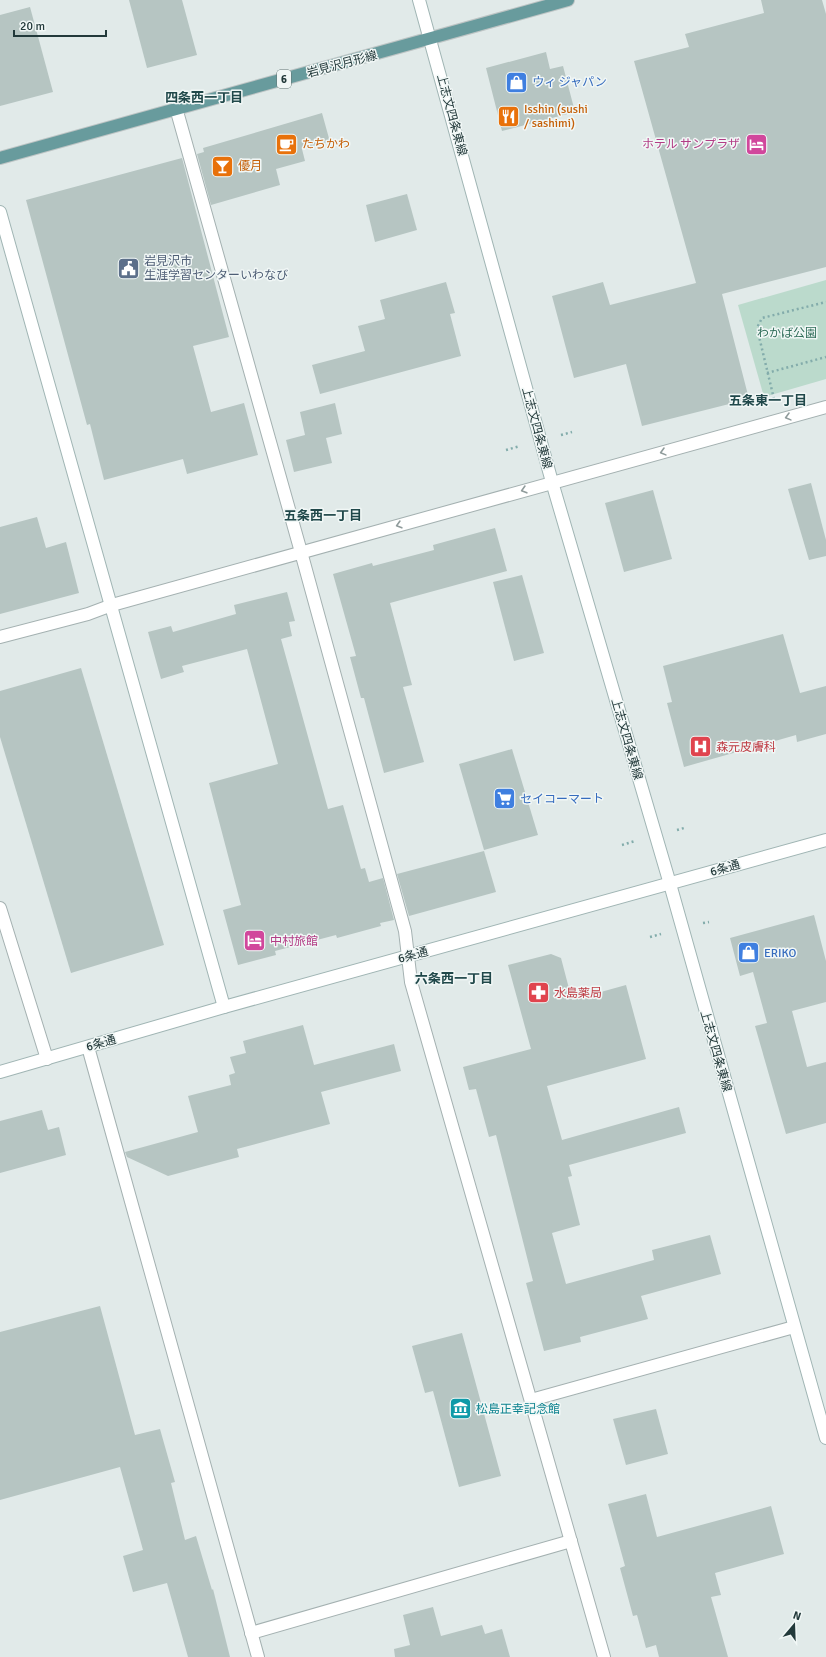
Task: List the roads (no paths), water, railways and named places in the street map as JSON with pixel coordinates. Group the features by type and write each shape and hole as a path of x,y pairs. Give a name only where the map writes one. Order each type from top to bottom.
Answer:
{"main road":[{"name":"岩見沢月形線","path":"0,158 176,108 431,40 568,0"}],"street":[{"name":"上志文四条東線","path":"419,0 552,482 670,884 826,1438"},
{"path":"176,108 302,552 402,923 412,982 604,1657"},
{"path":"0,212 112,605 224,1007"},
{"path":"0,637 88,614 112,605 826,407"},
{"name":"6条通","path":"0,1072 224,1007 826,840"},
{"path":"0,908 46,1059"},
{"path":"88,1047 258,1657"},
{"path":"531,1400 794,1327"},
{"path":"251,1633 571,1541"}],"place":[{"name":"ウィ ジャパン","path":"517,82"},
{"name":"Isshin (sushi / sashimi)","path":"509,116"},
{"name":"たちかわ","path":"286,144"},
{"name":"ホテル サンプラザ","path":"756,144"},
{"name":"優月","path":"223,166"},
{"name":"岩見沢市 生涯学習センターいわなび","path":"128,268"},
{"name":"森元皮膚科","path":"701,747"},
{"name":"セイコーマート","path":"504,799"},
{"name":"中村旅館","path":"254,941"},
{"name":"ERIKO","path":"749,953"},
{"name":"水島薬局","path":"538,993"},
{"name":"松島正幸記念館","path":"461,1409"}],"district":[{"name":"四条西一丁目","path":"204,97"},
{"name":"五条東一丁目","path":"768,400"},
{"name":"五条西一丁目","path":"323,515"},
{"name":"六条西一丁目","path":"454,978"}],"park label":[{"name":"わかば公園","path":"787,333"}]}
